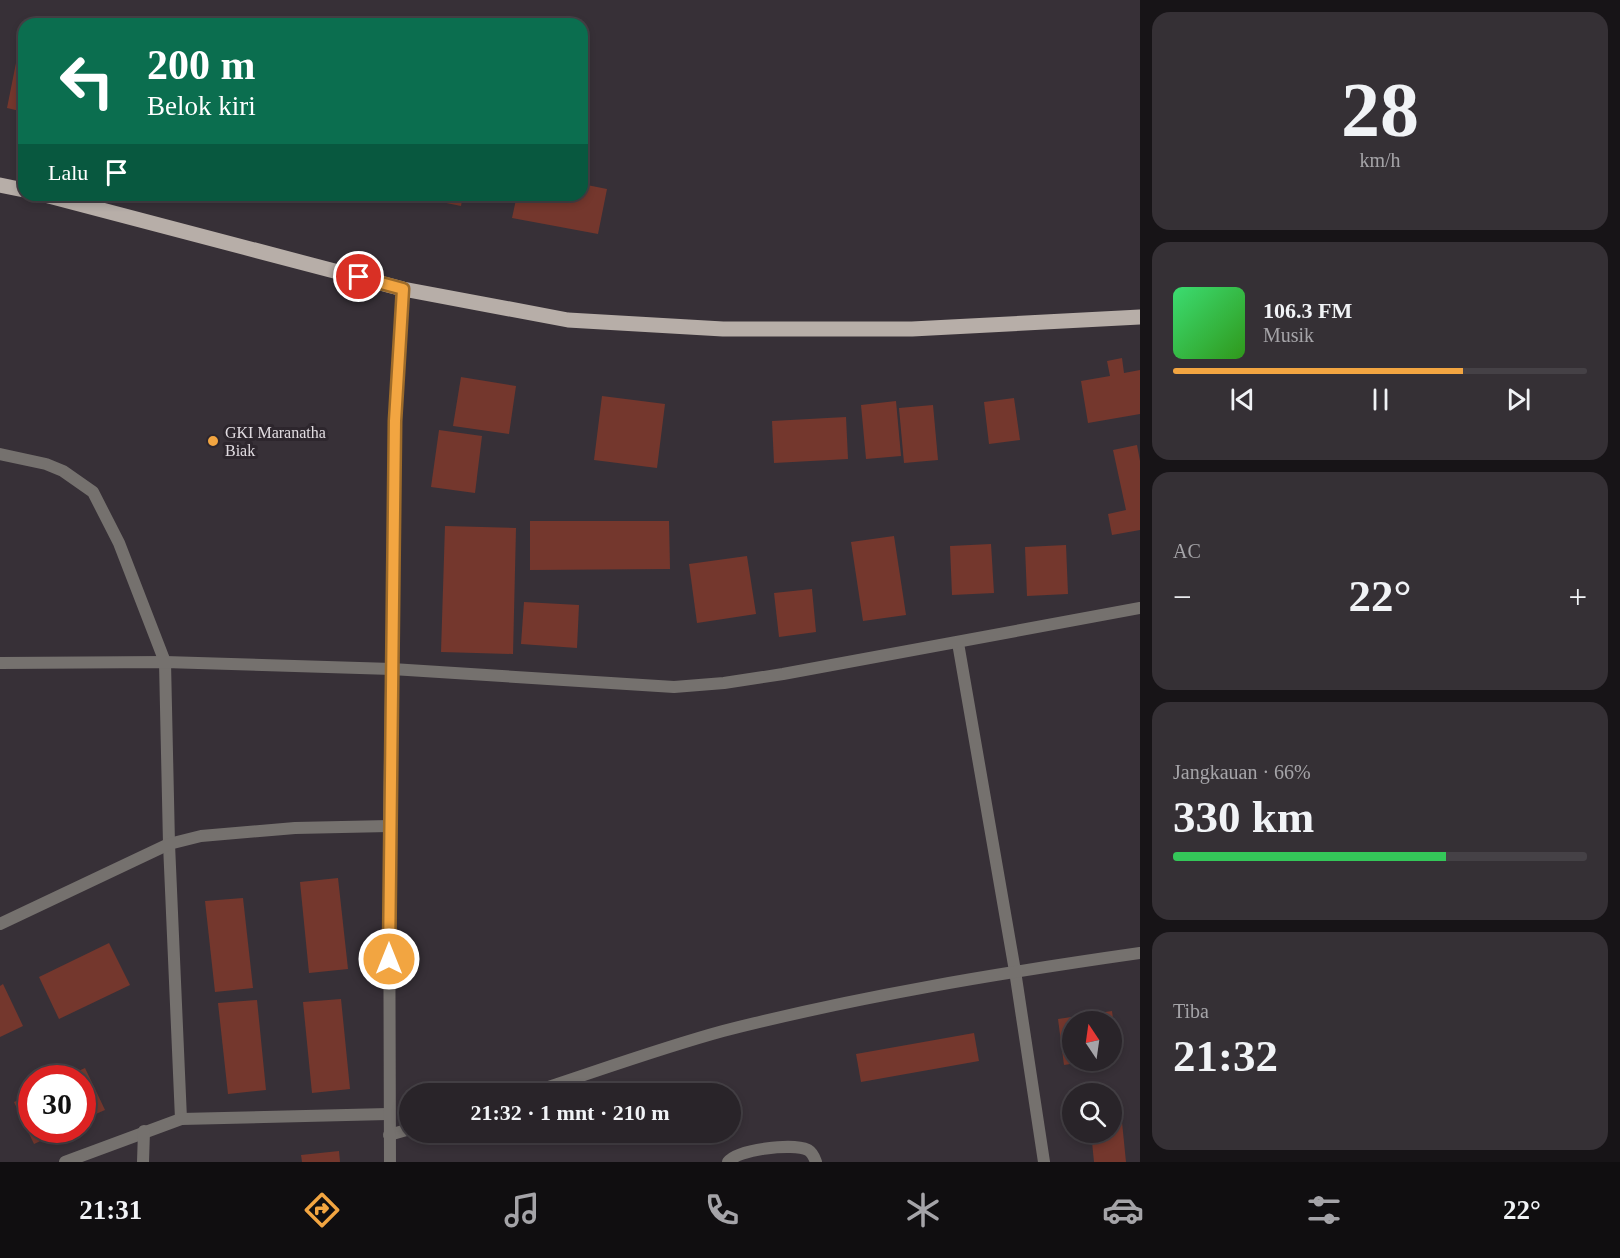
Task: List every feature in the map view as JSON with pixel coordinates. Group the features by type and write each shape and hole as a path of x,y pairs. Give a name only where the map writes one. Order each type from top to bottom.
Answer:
{"main road":[{"path":"0,185 18,189"},
{"path":"68,201 403,289 568,320 657,327 912,329 1140,317"}],"street":[{"path":"390,1162 388,1114 389,826 395,421 403,289"},
{"path":"0,454 55,468 93,492 119,543 165,662 169,844 181,1119"},
{"path":"0,663 165,662 392,669 674,687 736,681 958,643 1140,608"},
{"path":"958,643 1015,971 1044,1162"},
{"path":"0,924 169,844 201,836 295,828 389,826"},
{"path":"562,1083 722,1032 834,1005 1015,971 1140,953"},
{"path":"65,1162 181,1119 388,1114"},
{"path":"143,1162 144,1131"},
{"path":"389,1135 399,1132"},
{"path":"728,1162 745,1152 781,1148 807,1150 813,1154 816,1162"}],"building":[{"path":"16,63 18,64 18,111 7,108"},
{"path":"588,185 607,189 598,234 512,218 516,201 588,201"},
{"path":"436,201 462,201 461,206"},
{"path":"1122,358 1124,373 1140,370 1140,414 1088,423 1081,381 1110,376 1107,361"},
{"path":"461,377 516,386 509,434 453,426"},
{"path":"602,396 665,404 657,468 594,460"},
{"path":"1014,398 1020,440 989,444 984,402"},
{"path":"896,401 901,456 866,459 861,405"},
{"path":"933,405 938,460 904,463 899,408"},
{"path":"846,417 848,459 774,463 772,421"},
{"path":"439,430 482,436 475,493 431,487"},
{"path":"1137,445 1140,461 1140,530 1112,535 1108,514 1126,510 1113,450"},
{"path":"530,521 669,521 670,569 530,570"},
{"path":"445,526 516,528 513,654 441,652"},
{"path":"894,536 906,615 863,621 851,542"},
{"path":"991,544 994,593 952,595 950,546"},
{"path":"1066,545 1068,594 1027,596 1025,547"},
{"path":"747,556 756,614 697,623 689,564"},
{"path":"812,589 816,632 779,637 774,593"},
{"path":"524,602 579,605 577,648 521,644"},
{"path":"338,878 348,969 309,973 300,882"},
{"path":"243,898 253,988 215,992 205,901"},
{"path":"109,943 130,985 59,1019 39,977"},
{"path":"3,984 23,1026 0,1037 0,986"},
{"path":"341,999 350,1089 312,1093 303,1002"},
{"path":"257,1000 266,1090 228,1094 218,1003"},
{"path":"1062,1018 1062,1050 1058,1019"},
{"path":"974,1033 979,1061 861,1082 856,1054"},
{"path":"96,1091 105,1110 96,1114"},
{"path":"1122,1122 1126,1162 1094,1162 1092,1143 1122,1143"},
{"path":"339,1151 340,1162 302,1162 301,1155"}],"place":[{"name":"GKI Maranatha Biak","path":"213,441"}],"route":[{"path":"359,277 403,289 395,421 389,959"}]}
